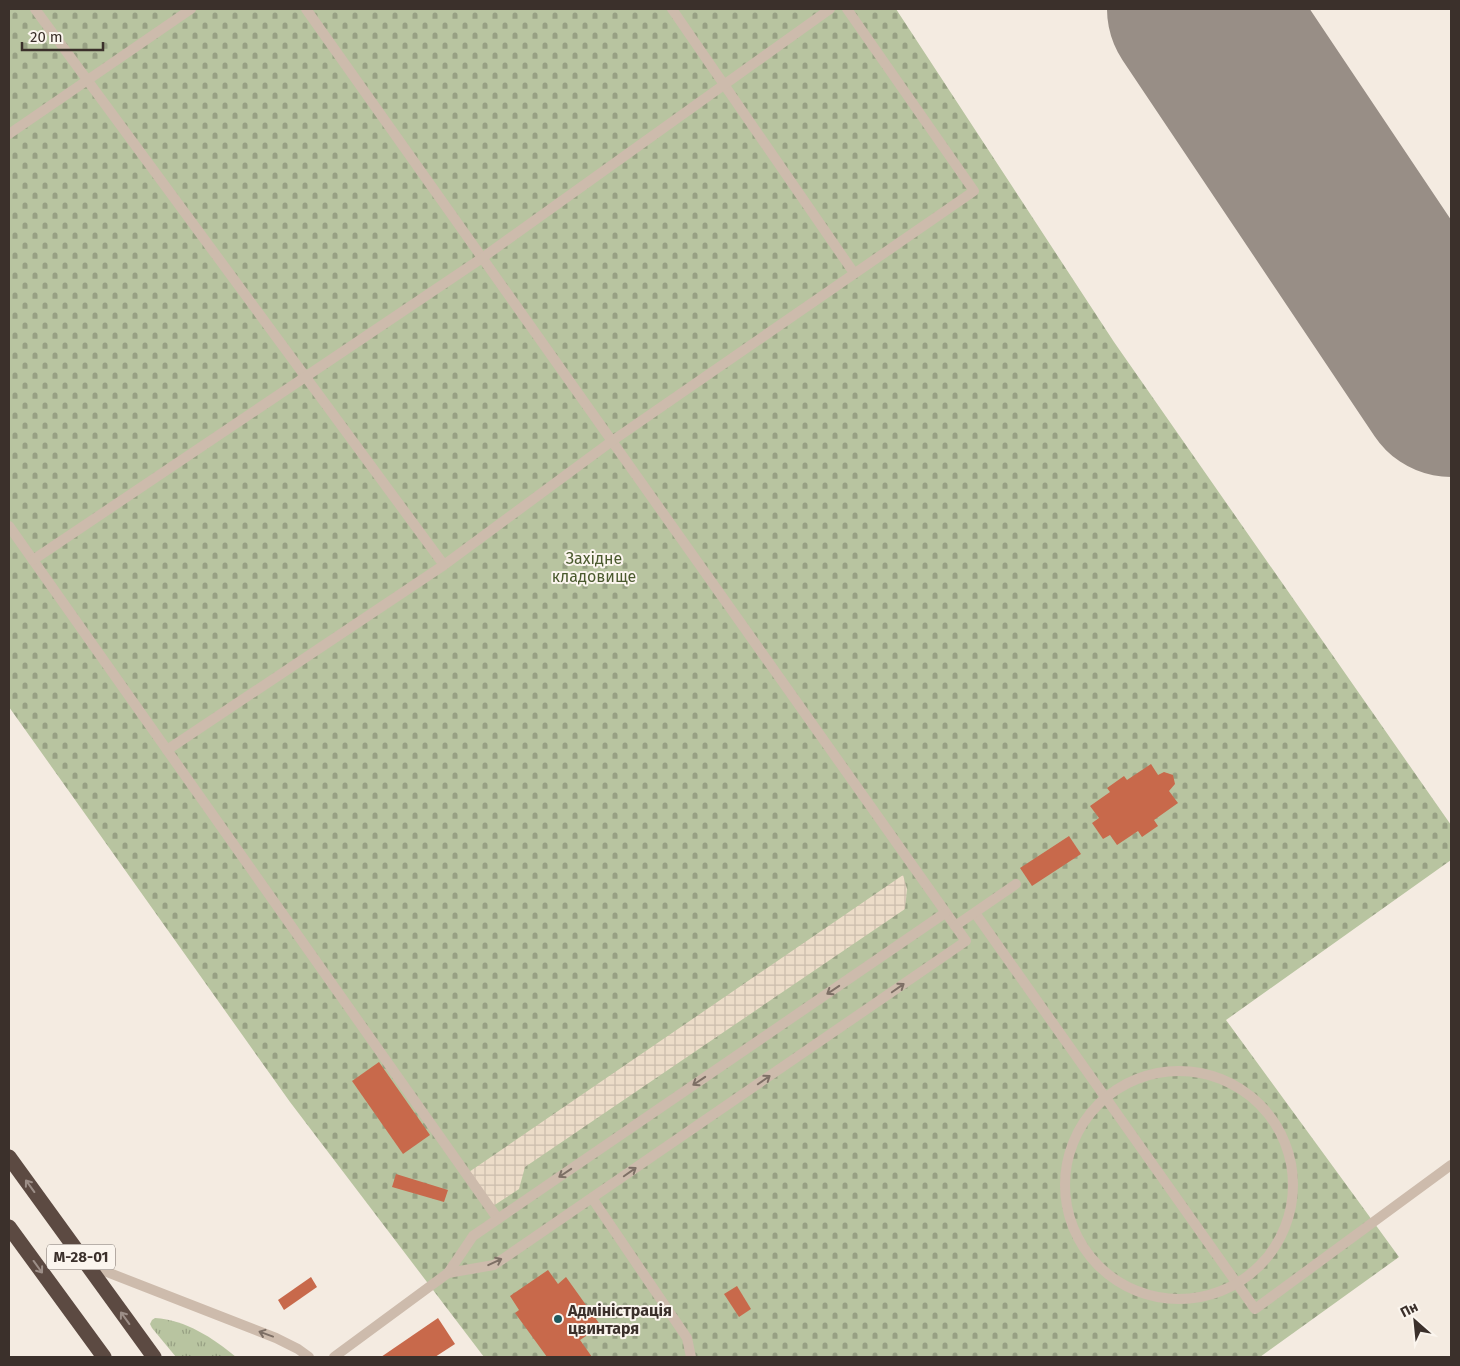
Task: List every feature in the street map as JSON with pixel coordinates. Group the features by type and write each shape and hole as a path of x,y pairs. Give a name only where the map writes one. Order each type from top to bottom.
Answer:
{"highway":[{"name":"М-28-01","path":"9,1157 154,1357"},
{"name":"М-28-01","path":"9,1228 104,1357"}],"lane":[{"path":"35,9 444,566"},
{"path":"9,134 191,9"},
{"path":"306,9 966,941 494,1265 448,1273"},
{"path":"672,9 854,273"},
{"path":"33,560 482,258 830,9"},
{"path":"167,750 444,566 612,441 974,191 846,9"},
{"path":"9,526 498,1219"},
{"path":"955,926 1016,884"},
{"path":"334,1357 448,1273 473,1236 945,913"},
{"path":"975,913 1255,1309 1451,1166"},
{"path":"1176,1071 1213,1075 1247,1092 1274,1119 1290,1153 1294,1191 1286,1228 1267,1260 1237,1285 1202,1298 1164,1300 1128,1289 1097,1266 1075,1235 1065,1199 1066,1161 1081,1126 1106,1097 1138,1078 1176,1071"},
{"path":"592,1198 688,1338 691,1357"},
{"path":"86,1264 276,1338 309,1357"}],"green space":[{"name":"Західне кладовище","path":"9,9 896,9 1114,342 1451,825 1451,860 1226,1020 1399,1257 1260,1357 484,1357 290,1102 9,707"},
{"path":"155,1318 166,1319 188,1326 218,1343 236,1357 176,1357 152,1328 150,1324"}],"shaded area":[{"path":"903,875 907,889 905,909 525,1167 519,1189 490,1208 466,1174"}],"building":[{"path":"1151,764 1158,775 1164,772 1173,775 1175,784 1169,791 1178,803 1154,820 1158,826 1142,837 1138,831 1117,845 1110,835 1103,839 1092,823 1099,818 1090,806 1110,792 1107,788 1124,776 1127,780"},
{"path":"1069,836 1081,854 1032,886 1020,868"},
{"path":"379,1062 430,1135 403,1154 352,1081"},
{"path":"396,1174 448,1190 444,1202 392,1187"},
{"name":"Адміністрація цвинтаря","path":"548,1270 558,1284 566,1277 601,1326 580,1340 592,1357 547,1357 515,1313 519,1310 510,1296"},
{"path":"311,1277 317,1287 284,1310 278,1300"},
{"path":"737,1286 751,1309 739,1317 724,1294"},
{"path":"438,1318 455,1344 435,1357 381,1357"}],"runway":[{"path":"1199,9 1451,385"}],"place":[{"name":"Адміністрація цвинтаря","path":"558,1319"}]}
